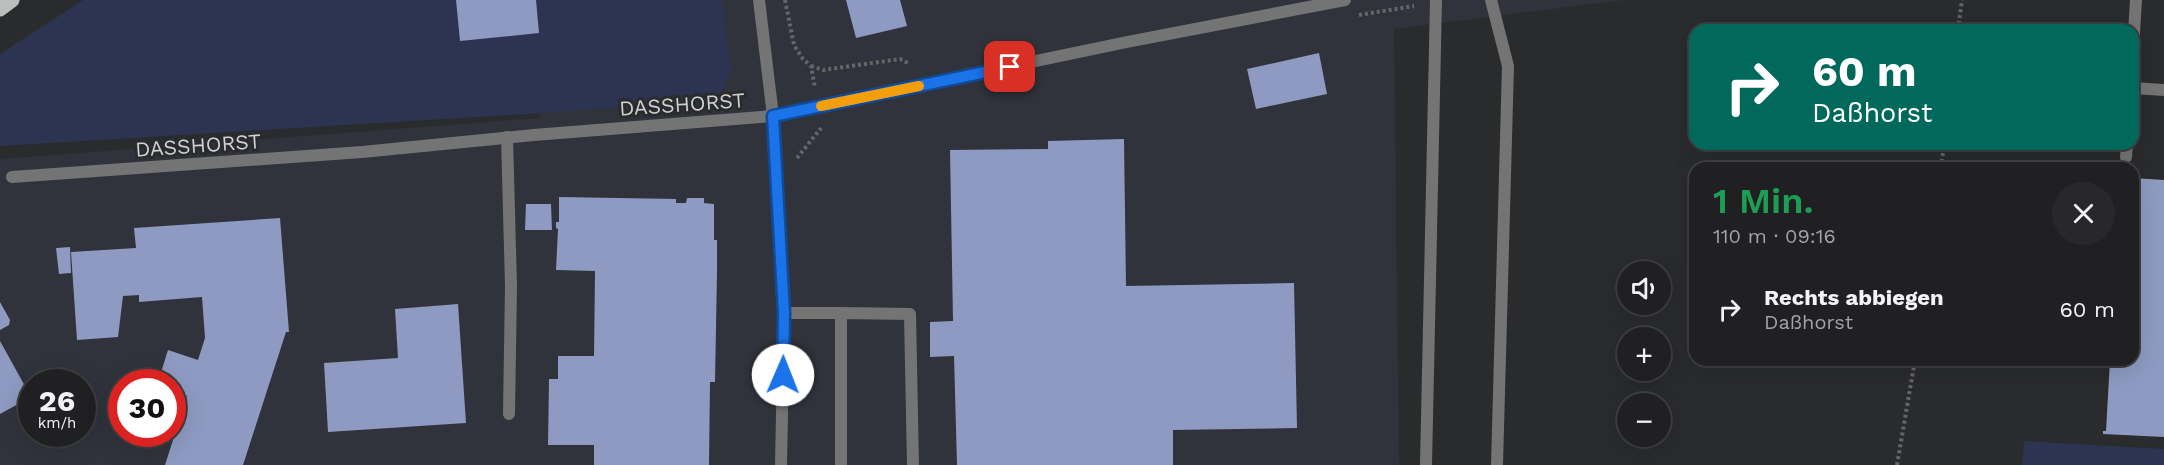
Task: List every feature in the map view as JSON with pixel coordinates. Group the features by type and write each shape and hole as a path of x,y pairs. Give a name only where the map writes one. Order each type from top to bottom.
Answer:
{"main road":[{"path":"0,9 12,0"}],"street":[{"path":"759,0 773,116 784,313 781,465"},
{"name":"DASSHORST","path":"12,177 362,152 507,137 773,116 1127,42 1345,0"},
{"path":"1426,465 1436,0"},
{"path":"1491,0 1508,66 1497,465"},
{"path":"2135,24 2136,0"},
{"path":"2139,88 2164,90"},
{"path":"507,137 511,286 509,414"},
{"path":"2126,157 2127,150"},
{"path":"784,313 910,314 913,465"},
{"path":"841,313 842,465"}],"path":[{"path":"785,0 794,45 803,59 811,66 823,70 900,59 906,62 912,87"},
{"path":"1959,24 1962,0"},
{"path":"811,66 819,107"},
{"path":"1897,465 1914,366"}],"shaded area":[{"path":"83,0 722,0 731,70 722,92 697,101 544,113 0,146 0,54"},
{"path":"556,0 1624,0 1394,29 1399,465 0,465 0,159 539,118"},
{"path":"2024,441 2164,449 2164,465 2022,465"}],"building":[{"path":"456,0 536,0 539,33 460,41"},
{"path":"846,0 900,0 907,26 856,38"},
{"path":"1319,53 1327,94 1256,109 1247,69"},
{"path":"1124,139 1126,286 1294,283 1297,428 1173,430 1173,465 957,465 954,356 930,357 930,322 953,321 950,150 1048,149 1048,141"},
{"path":"2139,178 2164,180 2164,437 2103,434 2103,431 2106,431 2110,366 2139,366"},
{"path":"559,197 676,199 676,203 686,203 687,198 704,198 704,203 714,204 714,240 717,240 715,382 710,382 709,465 594,465 594,445 548,445 549,379 558,379 558,356 594,356 595,271 556,270 558,229 556,222 559,222"},
{"path":"526,204 551,204 552,230 525,230"},
{"path":"280,218 289,332 286,332 243,465 165,465 171,447 186,447 187,396 186,369 162,369 168,350 198,360 205,338 202,297 139,302 139,295 123,296 118,337 77,340 71,252 136,248 134,228"},
{"path":"70,247 71,273 59,274 56,248"},
{"path":"0,302 10,320 9,325 0,330"},
{"path":"458,304 466,423 328,432 324,363 398,358 395,309"},
{"path":"0,341 18,374 18,404 0,414"}],"slow traffic":[{"path":"821,106 919,86"}],"route":[{"path":"783,375 784,313 773,116 1010,67"}]}
